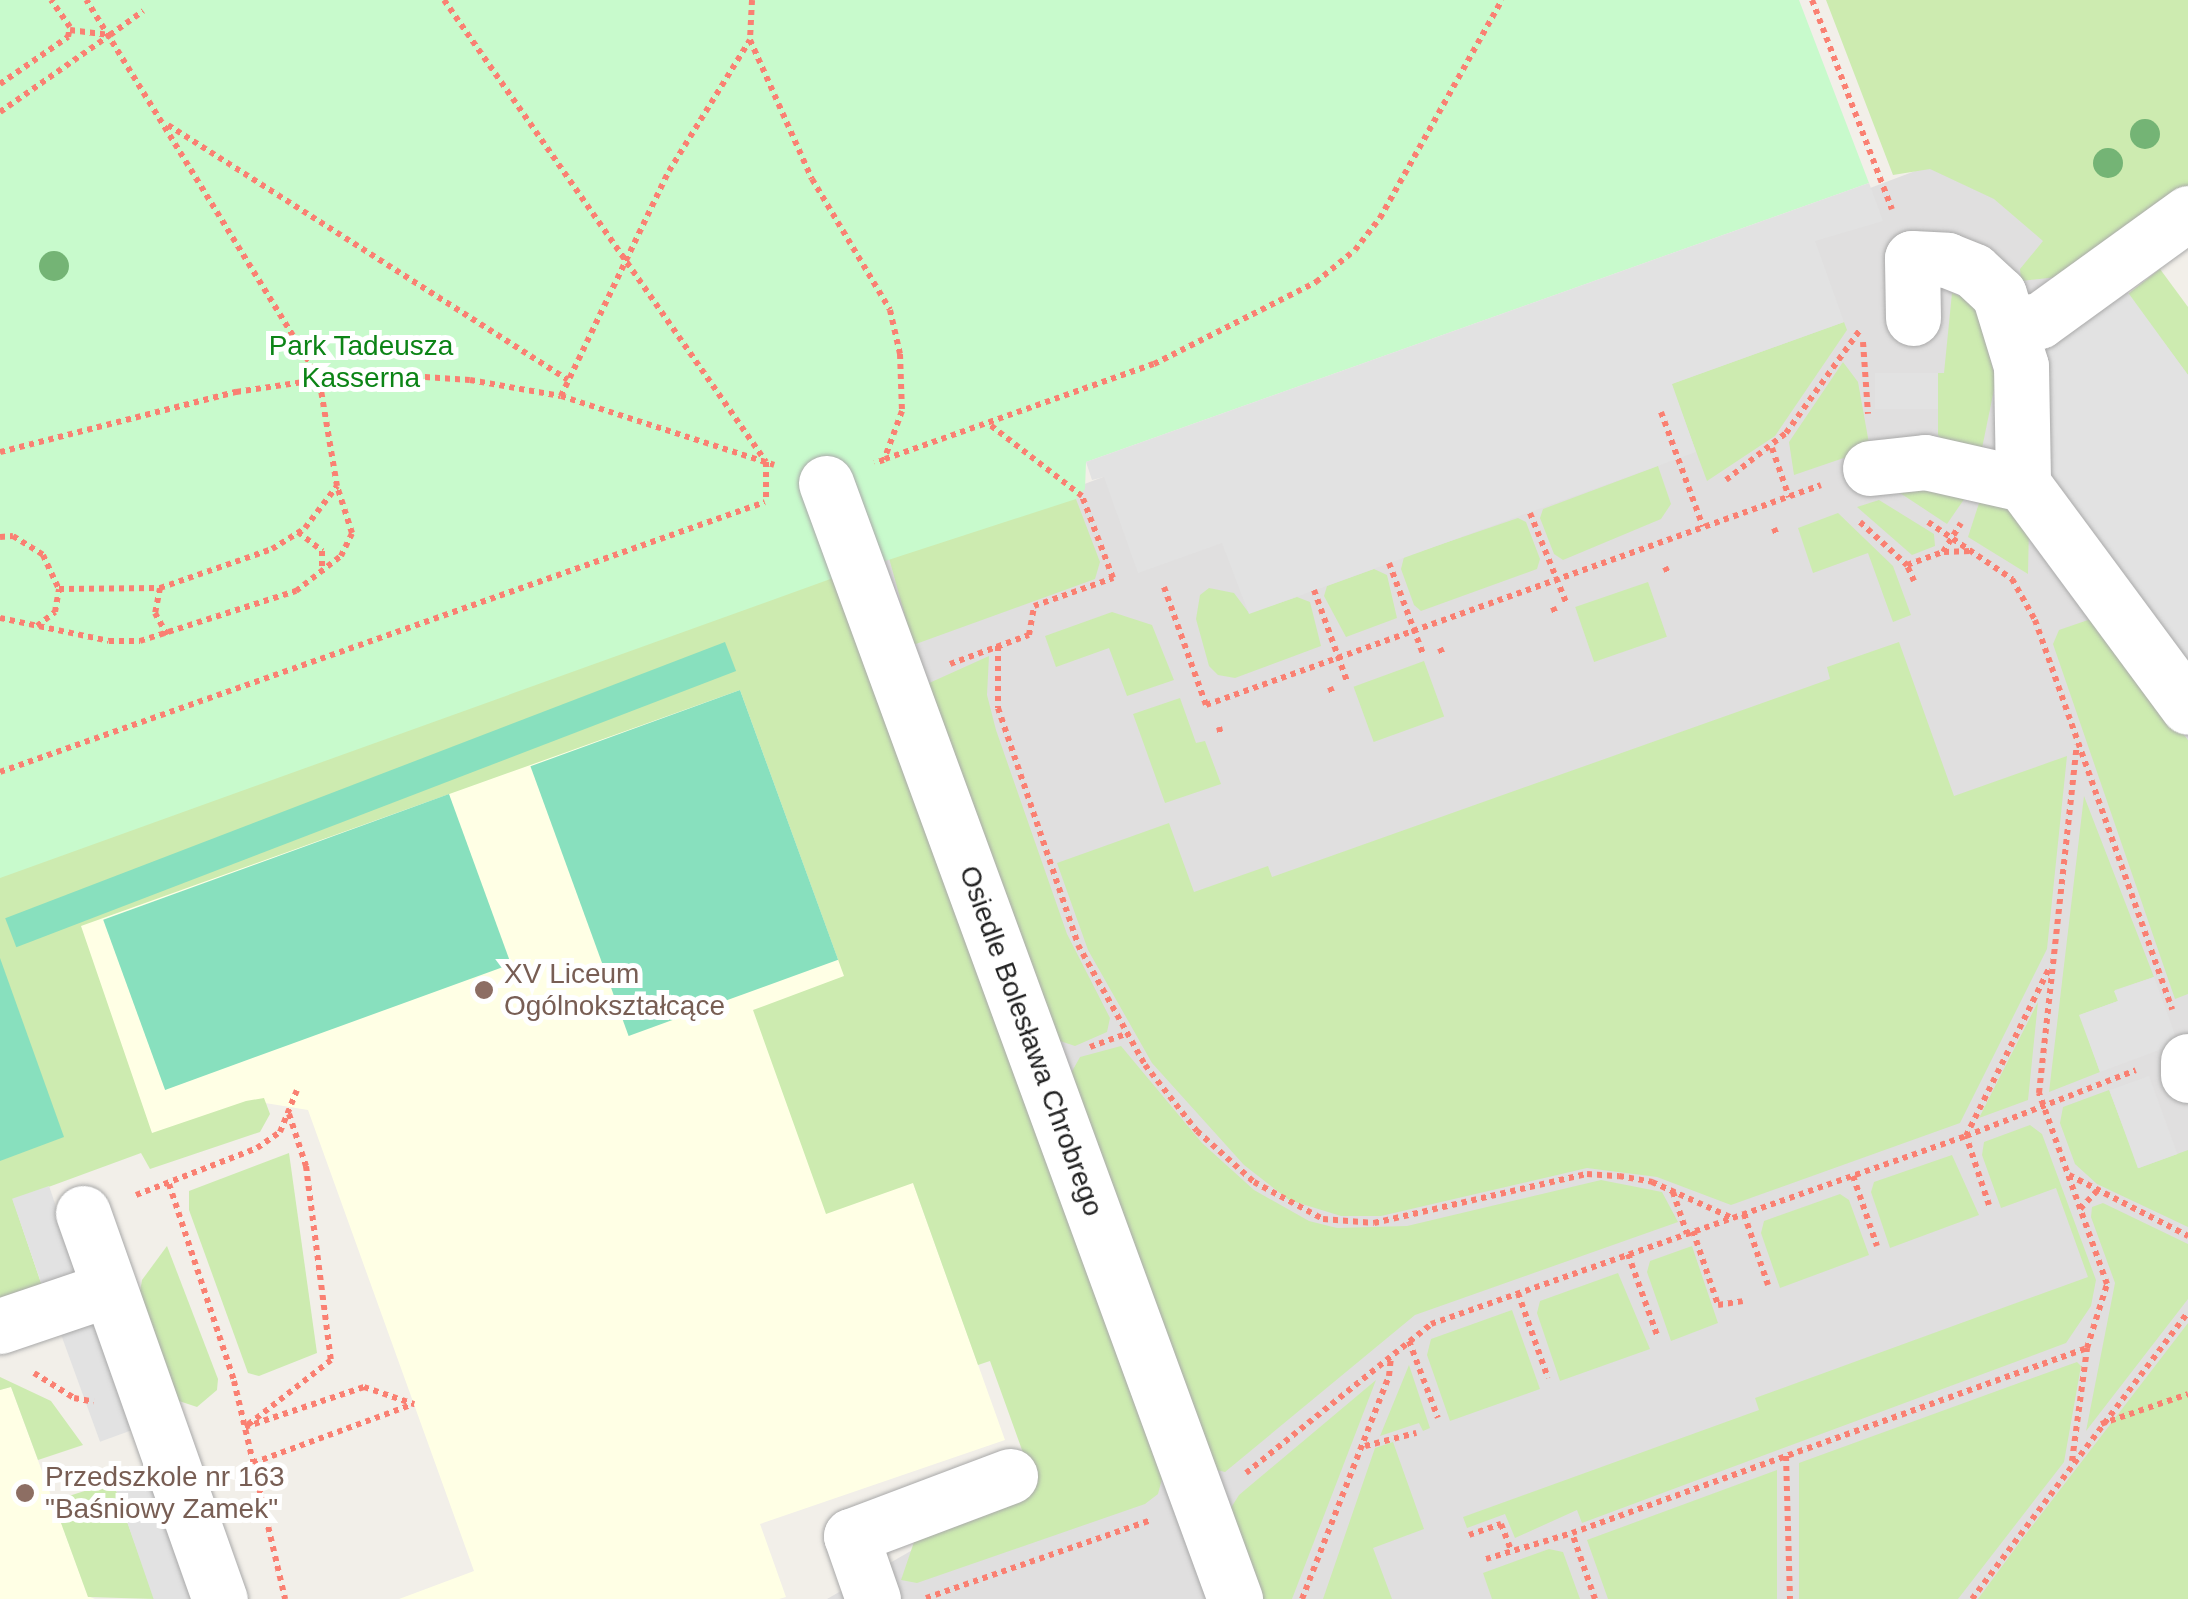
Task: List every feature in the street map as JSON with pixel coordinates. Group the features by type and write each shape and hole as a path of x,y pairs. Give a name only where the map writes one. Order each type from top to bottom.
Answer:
{"street":[{"path":"2011,322 2038,320 2188,213"},
{"path":"1912,318 1912,258 1947,260 1974,271 1998,294 2011,322 2022,366 2005,478"},
{"path":"1862,492 1925,462 2005,478 2188,707"},
{"name":"Osiedle Bolesława Chrobrego","path":"826,482 1235,1599"},
{"path":"83,1213 220,1599"},
{"path":"13,1348 110,1289"},
{"path":"873,1599 851,1536 1010,1476"}],"path":[{"path":"51,0 70,30"},
{"path":"0,618 109,641 167,635 296,591 322,574 352,533 336,486 319,378 166,124 86,0"},
{"path":"444,0 624,265 766,462 765,502"},
{"path":"752,0 750,40 812,179 890,310 900,354 902,412 884,460"},
{"path":"0,772 826,482 1214,338 1316,282 1355,250 1502,0"},
{"path":"1812,0 1912,258"},
{"path":"0,112 142,11"},
{"path":"0,84 70,30 110,35"},
{"path":"561,396 669,171 750,40"},
{"path":"166,124 568,380"},
{"path":"1726,480 1772,448 1865,326 1860,370 1874,447 1862,492 1914,581"},
{"path":"0,452 236,392 365,373 470,380 561,396 826,482"},
{"path":"1661,412 1703,527"},
{"path":"898,683 1030,638 1034,606 1114,578 1082,496 988,424"},
{"path":"1772,448 1788,497"},
{"path":"1943,552 2005,478"},
{"path":"59,590 160,588 272,549 298,532 336,486"},
{"path":"1164,587 1206,705 1788,497 1862,492"},
{"path":"1530,513 1566,602"},
{"path":"923,1599 1198,1503 1229,1487 1431,1324 1966,1136 2145,1066 2187,1066 2183,1041 2036,620 2012,579 1924,519"},
{"path":"298,532 322,551 322,574"},
{"path":"0,538 13,536 42,555 59,590 55,612 36,626"},
{"path":"1908,565 1943,552 1975,551"},
{"path":"1389,563 1423,654"},
{"path":"160,588 155,613 167,635"},
{"path":"1314,590 1347,681"},
{"path":"998,646 998,708 1084,958 1145,1065 1198,1131 1254,1182 1296,1210 1350,1223 1417,1216 1587,1174 1652,1182 1732,1218"},
{"path":"2072,1461 2088,1348 2107,1284 2043,1107 2052,963 2077,740"},
{"path":"1989,1205 1966,1136 2052,963"},
{"path":"83,1213 258,1148 280,1132 297,1090"},
{"path":"245,1428 331,1360 306,1166 289,1114"},
{"path":"2067,1174 2188,1236"},
{"path":"1853,1176 1878,1246"},
{"path":"169,1184 245,1428 285,1599"},
{"path":"2080,1209 2098,1190"},
{"path":"1673,1191 1718,1305 1743,1301"},
{"path":"1744,1214 1768,1285"},
{"path":"1628,1254 1658,1338"},
{"path":"1518,1293 1548,1378"},
{"path":"1972,1599 2072,1461 2188,1312"},
{"path":"1410,1341 1438,1418"},
{"path":"13,1348 74,1398 152,1412"},
{"path":"1486,1558 1572,1533 2088,1348"},
{"path":"1302,1599 1363,1446 1391,1356"},
{"path":"245,1428 364,1387 414,1404 254,1463"},
{"path":"2100,1425 2188,1394"},
{"path":"1363,1446 1416,1433"},
{"path":"1786,1456 1790,1599"},
{"path":"1469,1534 1501,1524 1511,1550"},
{"path":"1572,1533 1595,1599"}],"shaded area":[{"path":"1992,142 2188,366 2188,1599 827,1599 1188,1392 883,560"},
{"path":"1869,183 1883,221 1815,241 1844,322 1672,384 1696,452 1249,614 1222,543 1138,573 1104,477 1092,480 1086,462"},
{"path":"2124,287 2188,375 2188,740 2075,585 2021,366"},
{"path":"1875,373 1938,373 1938,409 1875,409"},
{"name":"XV Liceum Ogólnokształcące","path":"810,586 913,1183 1005,1440 760,1524 786,1597 779,1599 399,1599 474,1571 308,1110 259,1102 0,1198 0,878"},
{"path":"2154,977 2178,1043 2100,1072 2079,1015 2118,1001 2114,991"},
{"path":"2149,1076 2177,1154 2138,1168 2110,1090"},
{"path":"49,1186 82,1282 45,1295 12,1199"},
{"path":"94,1314 136,1429 100,1442 58,1327"},
{"name":"Przedszkole nr 163 \"Baśniowy Zamek\"","path":"11,1387 88,1596 95,1599 0,1599 0,1390"},
{"path":"148,1469 193,1599 154,1599 113,1481"}],"green space":[{"name":"Park Tadeusza Kasserna","path":"0,0 1799,0 1869,183 1086,462 1085,489 1076,499 836,577 0,878"},
{"path":"1826,0 2188,0 2188,188 2068,276 2021,281 2020,269 2043,241 1994,199 1930,169 1893,175"},
{"path":"2160,269 2188,307 2188,375 2128,294"},
{"path":"1952,293 1974,301 1996,380 1981,453 1946,445 1938,435 1938,373 1944,373"},
{"path":"1844,322 1847,330 1775,436 1707,481 1671,384"},
{"path":"1843,362 1858,382 1870,449 1794,475 1789,442"},
{"path":"997,444 1076,499 1100,562 1095,579 913,645 889,558"},
{"path":"1658,466 1671,504 1661,519 1563,560 1554,554 1540,518 1543,509"},
{"path":"1897,479 1967,495 1947,524 1894,489"},
{"path":"1879,500 1934,534 1935,546 1912,555 1857,507"},
{"path":"1980,500 2007,508 2029,526 2028,574 1968,537"},
{"path":"1838,513 1893,566 1911,615 1893,622 1868,553 1813,573 1798,528"},
{"path":"1518,518 1526,522 1540,559 1537,569 1421,611 1414,605 1401,569 1404,557"},
{"path":"826,555 1162,1479 1158,1494 1145,1504 917,1583 901,1580 914,1542 937,1521 1035,1486 990,1361 978,1365 913,1183 826,1214 753,1010 844,976 740,690 81,926 152,1133 264,1098 270,1114 260,1132 150,1169 141,1153 13,1200 45,1295 0,1310 0,785"},
{"path":"1374,569 1387,575 1397,618 1346,637 1324,596 1327,586"},
{"path":"1648,582 1667,637 1594,662 1575,607"},
{"path":"1209,588 1234,593 1249,613 1297,597 1310,602 1321,646 1235,678 1218,675 1209,666 1196,619 1200,595"},
{"path":"1112,612 1152,625 1174,680 1127,696 1109,648 1056,667 1045,636"},
{"path":"2088,620 2103,622 2188,740 2188,994 2175,999 2053,644 2059,630"},
{"path":"725,642 736,671 16,947 5,918"},
{"path":"1899,642 1954,796 2067,756 2047,949 1960,1123 1731,1205 1657,1177 1587,1168 1381,1216 1341,1216 1289,1200 1244,1165 1152,1063 1088,950 1057,863 1169,823 1194,892 1268,866 1272,877 1830,679 1827,667"},
{"path":"989,656 987,695 996,730 1067,934 1110,1018 1107,1032 1075,1046 1057,1040 927,684"},
{"path":"1424,661 1444,716 1374,742 1354,687"},
{"path":"740,690 838,960 629,1036 530,766"},
{"path":"1180,698 1196,743 1205,741 1221,784 1165,803 1133,714"},
{"path":"449,794 511,964 165,1090 103,920"},
{"path":"2084,796 2154,977 2115,990 2118,1001 2080,1015 2100,1072 2049,1092"},
{"path":"0,958 64,1137 0,1161"},
{"path":"2038,1002 2028,1100 1979,1118"},
{"path":"1121,1046 1202,1143 1254,1190 1309,1221 1337,1228 1407,1226 1601,1180 1662,1192 1678,1222 1415,1315 1225,1472 1213,1469 1070,1075 1080,1057"},
{"path":"2109,1090 2139,1168 2188,1150 2188,1227 2097,1184 2075,1164 2060,1123 2063,1107"},
{"path":"2030,1125 2042,1134 2096,1280 2091,1306 2066,1343 1582,1523 1577,1510 1515,1538 1505,1514 1467,1528 1463,1517 1759,1410 1755,1398 2088,1277 2056,1188 2001,1208 1982,1155 1984,1142"},
{"path":"289,1153 317,1353 259,1376 248,1373 189,1210 189,1191"},
{"path":"1952,1155 1979,1215 1890,1248 1871,1192 1874,1182"},
{"path":"1840,1194 1849,1200 1869,1255 1780,1288 1761,1233 1764,1221"},
{"path":"2103,1203 2188,1244 2188,1299 2086,1431 2115,1283 2091,1217 2092,1207"},
{"path":"167,1246 218,1379 217,1390 197,1407 176,1400 139,1297 142,1280"},
{"path":"1692,1246 1718,1323 1671,1341 1647,1272 1650,1261"},
{"path":"1618,1273 1650,1349 1560,1381 1537,1313 1540,1301"},
{"path":"1512,1310 1540,1389 1450,1421 1427,1355 1431,1339"},
{"path":"2188,1323 2188,1599 1978,1599 2020,1542"},
{"path":"2077,1362 2081,1366 2064,1462 1958,1599 1799,1599 1799,1463"},
{"path":"1409,1365 1430,1428 1423,1431 1419,1423 1380,1436"},
{"path":"0,1377 51,1401 83,1445 38,1460 11,1387 0,1390"},
{"path":"1376,1380 1292,1599 1260,1599 1229,1511 1239,1495"},
{"path":"1393,1442 1424,1529 1373,1548 1392,1599 1323,1599 1375,1448"},
{"path":"1777,1470 1777,1599 1608,1599 1587,1540"},
{"path":"113,1482 155,1599 88,1597 53,1501"},
{"path":"1549,1549 1563,1552 1580,1599 1492,1599 1483,1573"}],"place":[{"name":"XV Liceum Ogólnokształcące","path":"484,990"},
{"name":"Przedszkole nr 163 \"Baśniowy Zamek\"","path":"25,1493"}]}
